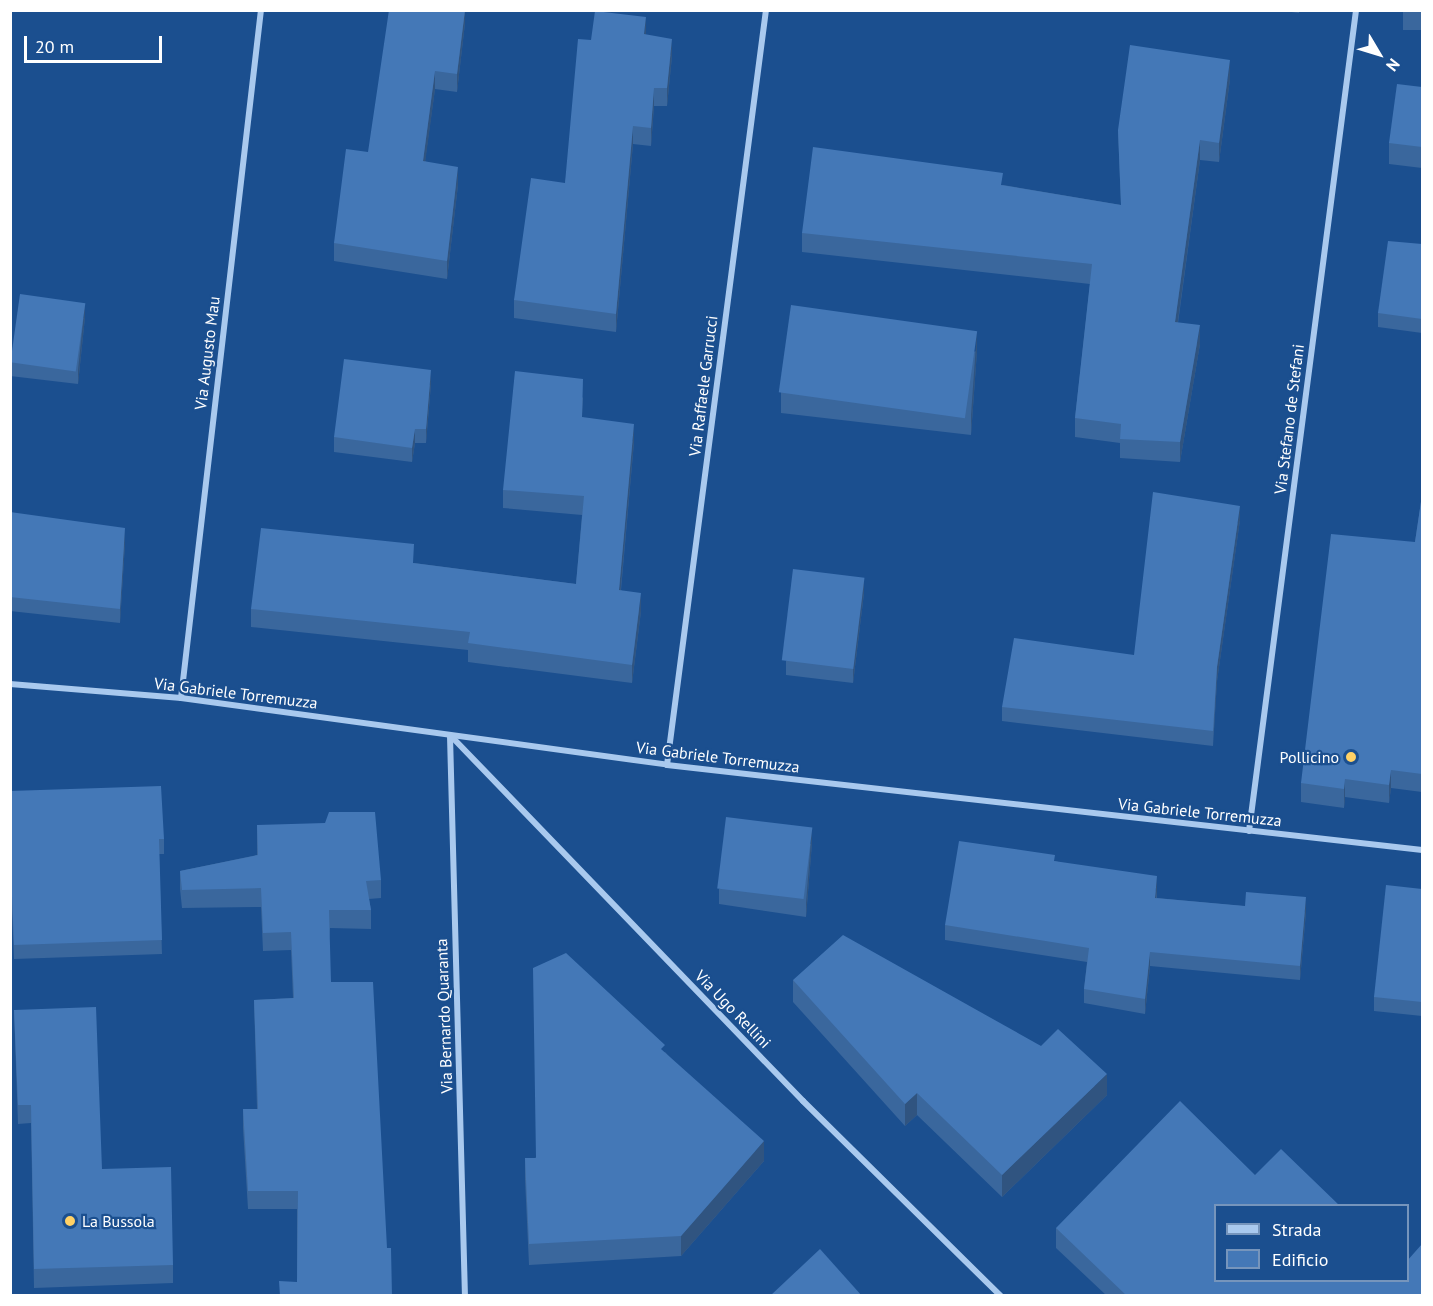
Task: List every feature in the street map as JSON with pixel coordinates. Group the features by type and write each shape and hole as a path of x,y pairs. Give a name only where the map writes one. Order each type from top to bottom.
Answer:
{"street":[{"name":"Via Augusto Mau","path":"181,698 261,10"},
{"name":"Via Raffaele Garrucci","path":"667,765 766,10"},
{"name":"Via Stefano de Stefani","path":"1249,831 1356,10"},
{"name":"Via Gabriele Torremuzza","path":"10,684 181,698 667,765 1422,850"},
{"name":"Via Bernardo Quaranta","path":"450,736 465,1296"},
{"name":"Via Ugo Rellini","path":"450,736 803,1101 1001,1296"}],"building":[{"path":"389,10 465,10 457,74 435,71 423,161 458,167 447,261 334,243 346,149 368,152"},
{"path":"595,11 646,17 644,34 672,39 667,88 654,88 651,128 633,126 616,314 514,300 531,178 565,183 578,39 591,40"},
{"path":"1130,45 1230,60 1219,143 1200,140 1175,322 1200,325 1180,442 1120,439 1121,424 1075,418 1092,264 802,233 813,147 1003,173 1001,185 1121,205 1118,130"},
{"path":"1397,84 1422,87 1422,147 1389,143"},
{"path":"1388,241 1422,244 1422,319 1378,313"},
{"path":"20,294 85,303 76,372 10,362"},
{"path":"791,305 977,331 965,418 779,392"},
{"path":"344,359 431,370 426,429 415,429 412,448 334,437"},
{"path":"515,371 583,379 582,417 634,424 619,590 641,593 632,665 468,643 470,632 251,609 261,528 414,544 413,563 576,584 584,496 503,490"},
{"path":"1153,492 1240,506 1217,667 1213,731 1002,707 1014,638 1134,655"},
{"path":"1422,495 1422,774 1391,770 1389,785 1345,779 1344,789 1301,783 1331,534 1415,542"},
{"path":"10,512 125,528 120,609 10,597"},
{"path":"793,569 864,578 853,669 782,660"},
{"path":"161,786 164,839 159,839 162,940 14,945 10,791"},
{"path":"329,812 375,812 381,880 366,881 371,910 329,910 331,982 373,982 387,1248 391,1248 392,1296 280,1296 279,1281 297,1282 298,1191 248,1191 243,1109 258,1109 254,1000 294,998 291,932 263,933 261,888 182,890 180,871 258,855 257,825 325,823"},
{"path":"726,817 812,828 804,899 717,888"},
{"path":"959,841 1055,855 1054,861 1157,876 1155,898 1245,906 1246,892 1306,897 1300,966 1150,952 1145,999 1084,989 1089,948 945,925"},
{"path":"1386,885 1422,889 1422,1002 1374,997"},
{"path":"843,935 1041,1046 1058,1029 1107,1074 1002,1175 917,1093 905,1104 793,980"},
{"path":"566,953 665,1045 661,1049 764,1141 681,1236 529,1244 525,1158 536,1158 533,968"},
{"path":"96,1007 102,1169 171,1167 173,1265 34,1269 31,1105 18,1105 14,1010"},
{"path":"1180,1101 1255,1175 1281,1149 1338,1204 1214,1204 1214,1282 1409,1282 1409,1259 1422,1244 1422,1296 1127,1296 1056,1228"},
{"path":"820,1249 862,1296 770,1296"}],"place":[{"name":"Pollicino","path":"1351,757"},
{"name":"La Bussola","path":"70,1221"}]}
